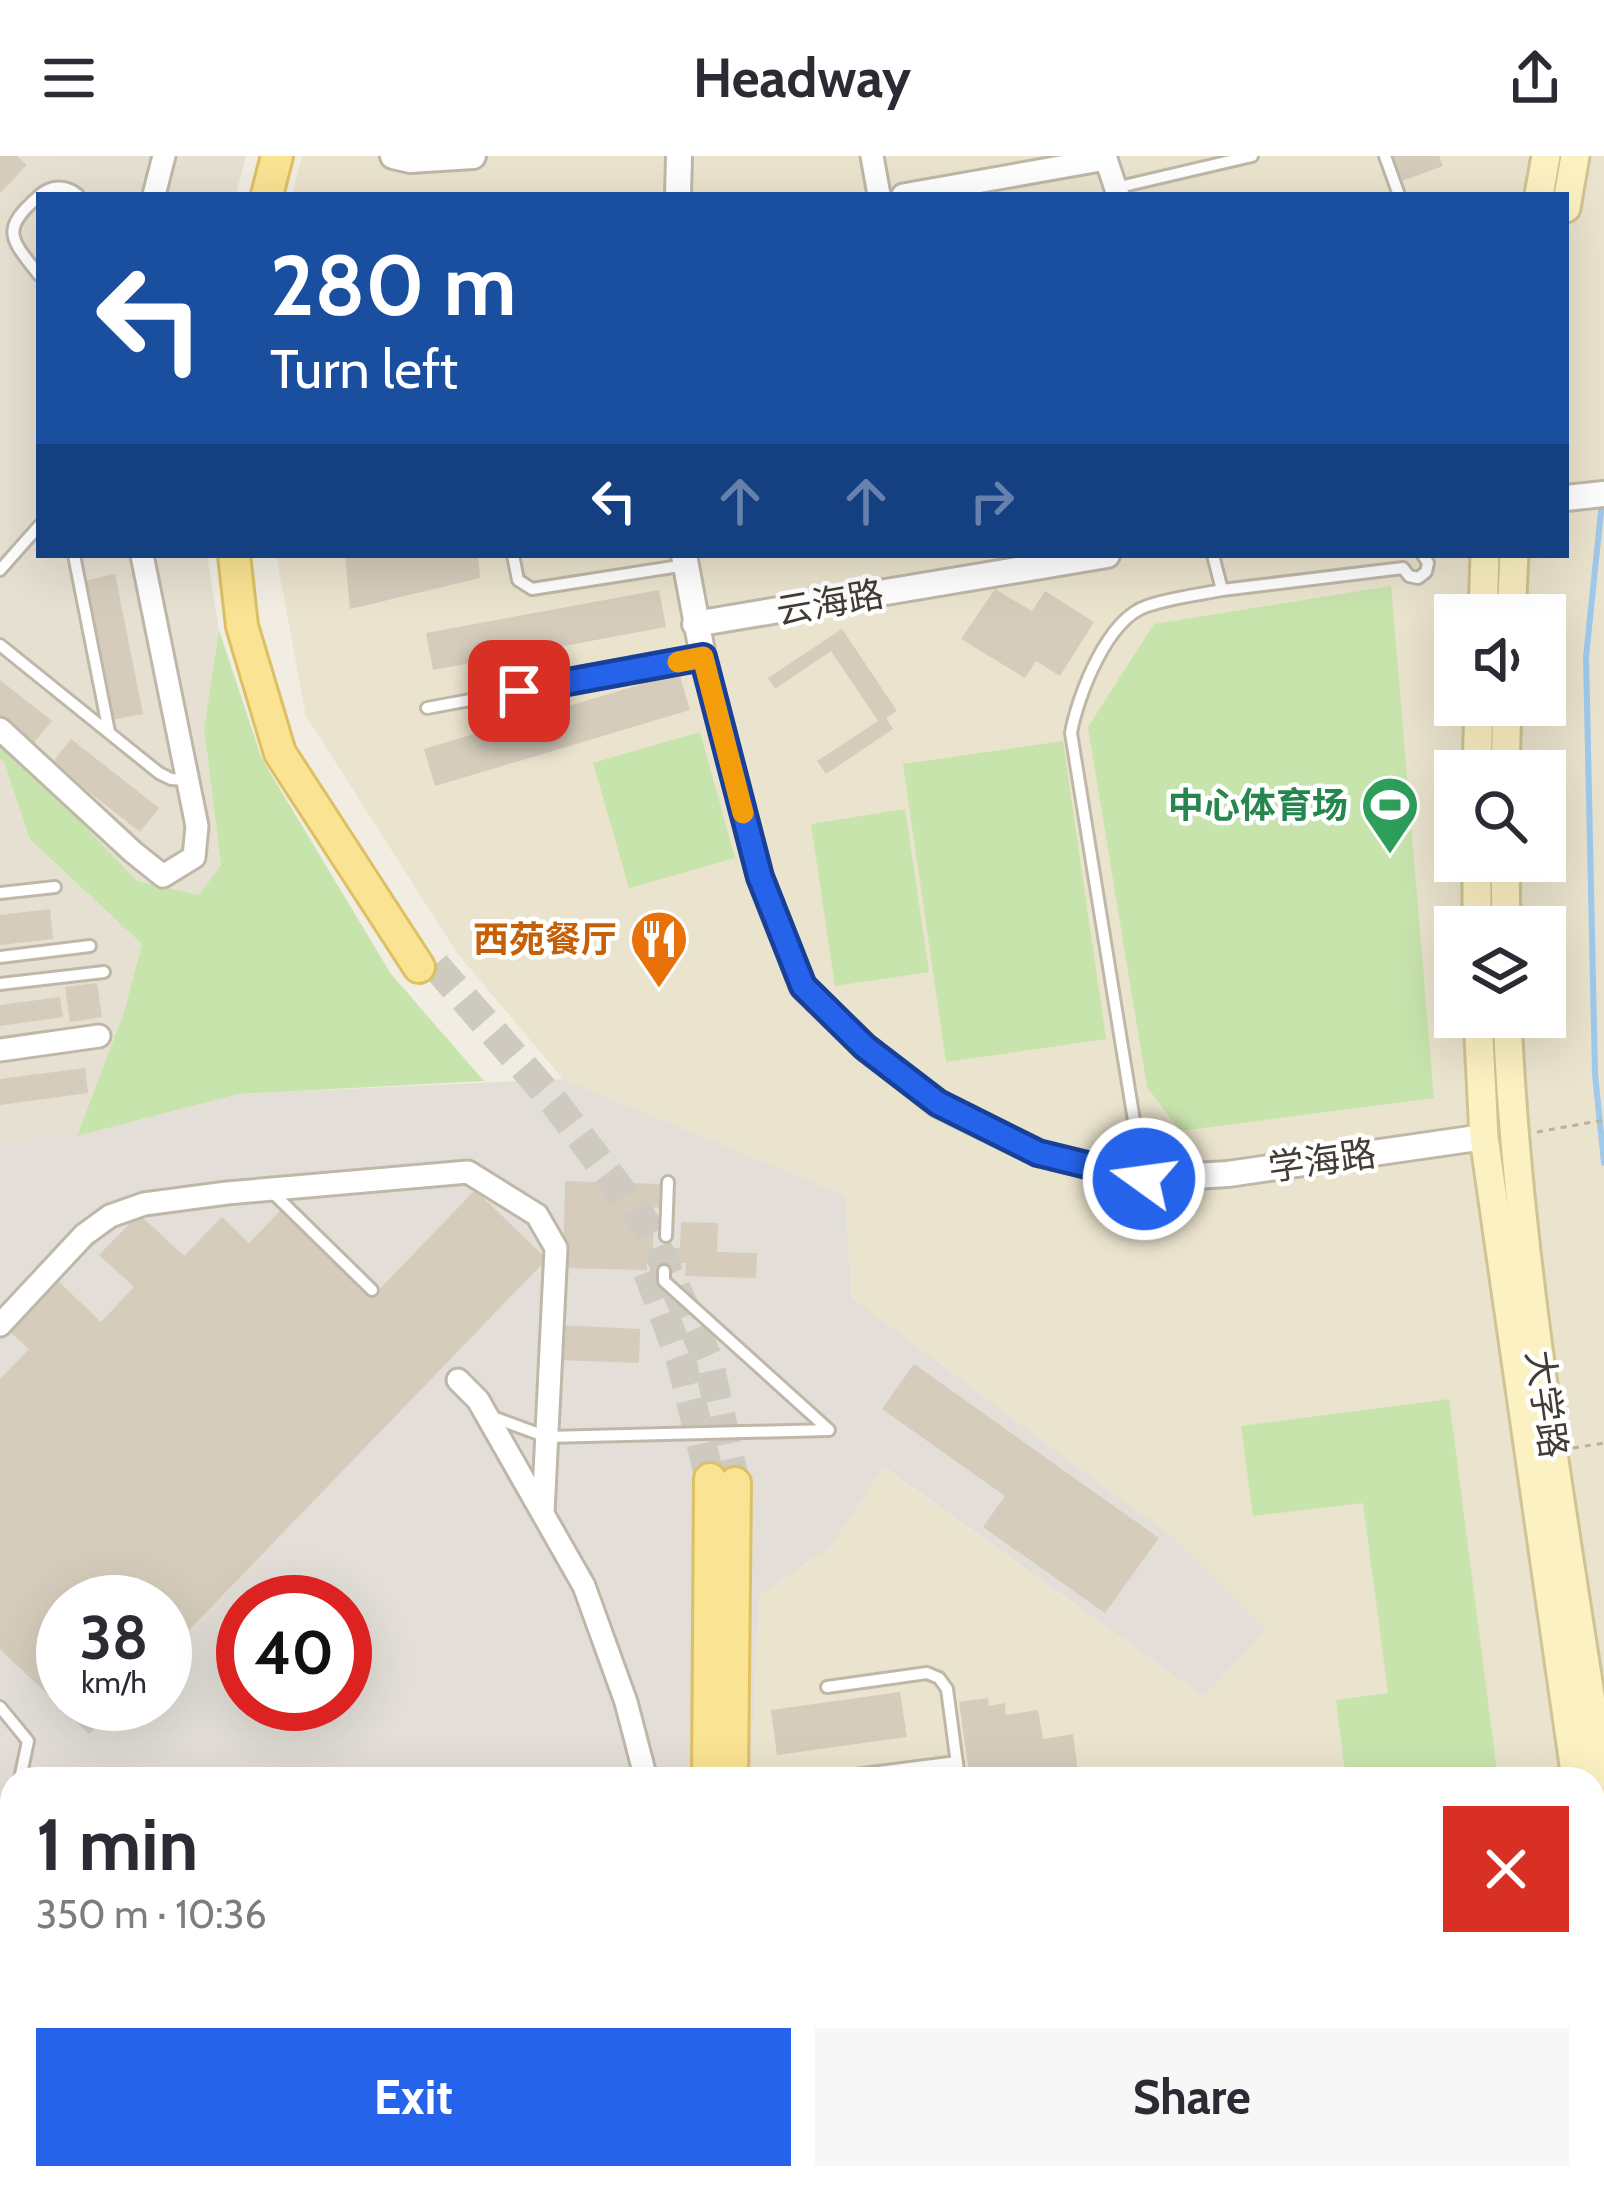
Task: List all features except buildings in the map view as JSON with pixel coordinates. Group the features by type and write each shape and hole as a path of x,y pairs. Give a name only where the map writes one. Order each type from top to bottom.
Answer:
{"main road":[{"path":"264,192 273,156"},
{"path":"1540,192 1546,156"},
{"path":"1569,192 1575,156"},
{"path":"234,558 242,626 280,753 427,966 294,752 255,613 248,558"},
{"path":"1484,594 1485,558"},
{"path":"1512,594 1514,558"},
{"name":"大学路","path":"1482,1038 1601,1767"},
{"name":"大学路","path":"1505,1038 1498,1137 1575,1767"},
{"path":"709,1767 722,1481 732,1767"}],"street":[{"path":"155,192 164,156"},
{"path":"392,156 410,160 473,156"},
{"path":"679,156 679,192"},
{"path":"872,156 878,192"},
{"path":"919,192 1106,158 1116,191"},
{"path":"1572,498 1604,494"},
{"path":"0,729 164,875 194,857 197,826 143,558"},
{"name":"云海路","path":"695,625 1089,558"},
{"name":"学海路","path":"685,560 695,625 760,877 803,986 865,1047 938,1103 1038,1153 1144,1179 1228,1174 1498,1137"},
{"path":"0,1050 99,1036"},
{"path":"0,1325 84,1235 110,1216 143,1204 468,1172 537,1215 556,1249 543,1513"},
{"path":"458,1380 478,1400 584,1586 632,1721 643,1767"}],"lane":[{"path":"1116,191 1252,156"},
{"path":"1385,156 1398,192"},
{"path":"44,192 61,187 72,192"},
{"path":"36,198 18,214 12,227 12,241 36,271"},
{"path":"0,570 36,529"},
{"path":"75,558 109,732"},
{"path":"514,558 518,580 532,590 685,560"},
{"path":"1214,558 1222,590"},
{"path":"1403,568 1407,558"},
{"path":"1403,568 1418,578 1426,572 1426,558"},
{"path":"1144,1179 1071,733 1076,702 1096,662 1126,620 1142,607 1222,590 1403,568"},
{"path":"0,645 159,772 187,780"},
{"path":"427,708 703,657"},
{"path":"0,893 55,887"},
{"path":"0,957 90,946"},
{"path":"0,984 104,972"},
{"path":"665,1236 668,1182"},
{"path":"268,1189 372,1291"},
{"path":"487,1415 547,1437 829,1430 664,1281 664,1271"},
{"path":"827,1687 927,1673 939,1678 947,1689 958,1767"},
{"path":"0,1707 28,1741 23,1767"},
{"path":"918,1767 957,1762"}],"path":[{"path":"1498,1137 1604,1120"},
{"path":"1580,1447 1604,1443"}],"shaded area":[{"path":"0,156 246,156 237,192 36,192 36,558 207,558 219,630 204,728 221,866 199,895 137,881 0,737"},
{"path":"302,156 1604,156 1604,1767 752,1767 759,1596 831,1546 883,1467 1204,1697 1266,1630 1177,1540 852,1298 845,1195 563,1079 457,953 306,716 277,558 1569,558 1569,192 293,192"},
{"path":"0,759 30,841 142,944 124,1012 77,1136 0,1141"},
{"path":"563,1079 845,1195 852,1298 1177,1540 1267,1630 1204,1697 884,1467 831,1546 759,1596 752,1767 0,1767 0,1141 77,1136 239,1094"}],"green space":[{"path":"1391,586 1434,1098 1180,1131 1147,1087 1088,727 1154,624"},
{"path":"219,630 262,759 391,974 484,1081 239,1094 77,1136 124,1012 142,944 30,840 0,759 0,737 137,881 199,895 221,865 204,728"},
{"path":"700,732 735,858 629,888 593,763"},
{"path":"1063,741 1106,1039 946,1062 903,764"},
{"path":"905,809 929,972 835,986 811,824"},
{"path":"1449,1399 1496,1767 1344,1767 1336,1700 1388,1693 1363,1503 1253,1516 1241,1426"}],"waterway":[{"path":"1602,502 1586,657 1595,1074 1604,1163"}],"tunnel":[{"path":"435,965 554,1102 646,1224 708,1359 735,1483"},
{"path":"648,1272 681,1360 710,1479"}],"slow traffic":[{"path":"678,662 703,657 743,813"}],"place":[{"name":"中心体育场","path":"1390,856"},
{"name":"西苑餐厅","path":"659,990"}],"route":[{"path":"519,691 703,657 760,877 803,986 865,1047 938,1103 1038,1153 1144,1179"}]}
